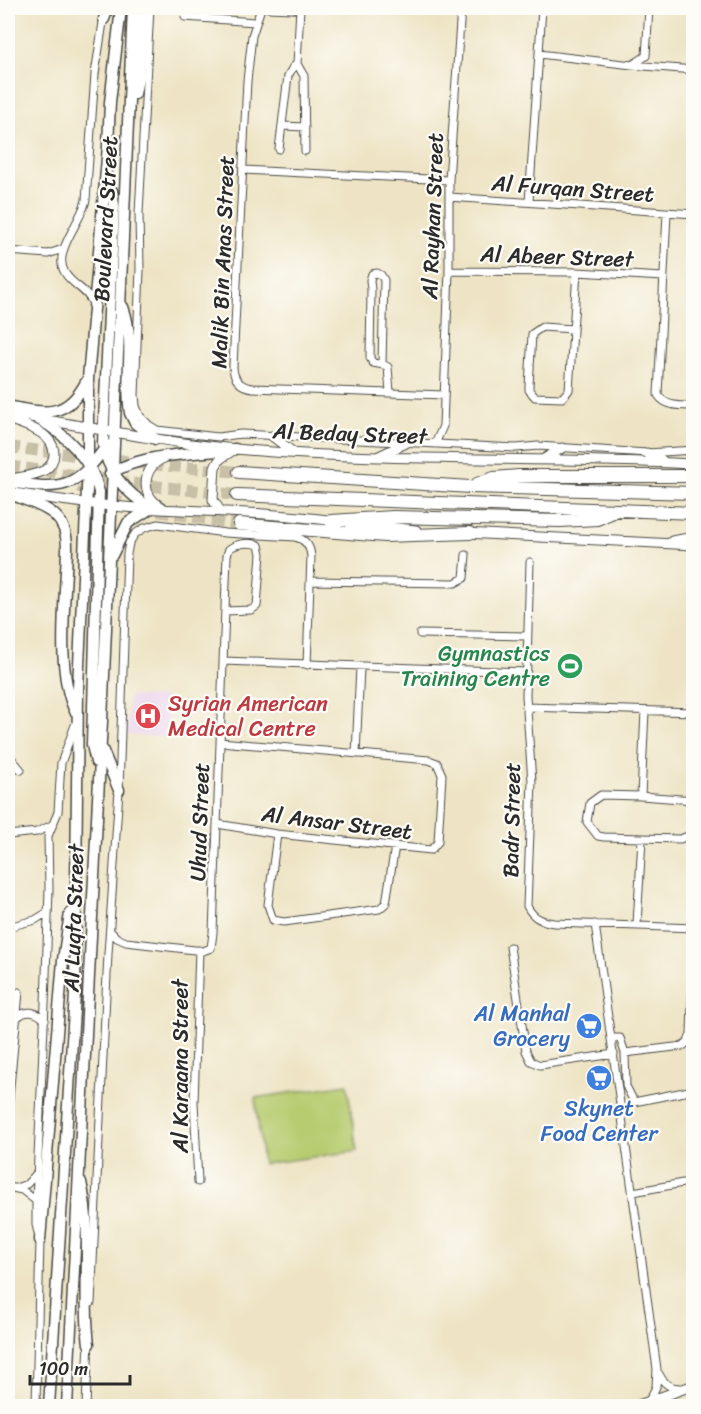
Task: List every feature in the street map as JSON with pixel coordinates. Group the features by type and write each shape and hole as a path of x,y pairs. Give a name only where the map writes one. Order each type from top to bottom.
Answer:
{"highway":[{"name":"Al Beday Street","path":"239,472 470,487 693,493"},
{"path":"470,487 494,478 518,476 693,476"},
{"path":"237,495 693,513"},
{"path":"331,521 393,517 560,521 597,519 614,511"},
{"path":"239,524 385,536 471,533"}],"main road":[{"name":"Boulevard Street","path":"88,427 88,379 93,305 110,102 121,8"},
{"name":"Boulevard Street","path":"115,431 132,8"},
{"path":"129,127 138,78 143,8"},
{"path":"105,181 112,191 114,206 103,429 104,449 113,472 130,493 151,508"},
{"path":"120,301 129,332 130,413 135,423 155,439"},
{"path":"8,406 52,413 60,410 76,397 88,379"},
{"name":"Al Beday Street","path":"8,413 155,439 235,449 374,458 693,464"},
{"path":"8,419 43,435 52,445 54,452 50,466 44,470 8,481"},
{"path":"39,419 69,441 88,467 106,505 92,745 99,774"},
{"name":"Al Luqta Street","path":"49,1407 73,1029 78,717 88,427"},
{"path":"8,481 43,487 66,485 78,478 88,467 104,449 115,431"},
{"name":"Al Luqta Street","path":"66,1407 101,746 108,567 106,505 113,472 115,431"},
{"path":"272,436 294,453"},
{"path":"374,458 406,443"},
{"path":"542,460 562,448"},
{"path":"86,503 98,485 113,472 141,461 235,449"},
{"path":"221,512 214,503 213,497 215,467 220,459 235,449"},
{"path":"647,453 666,462"},
{"path":"167,509 151,499 145,482 152,465 160,459 169,457"},
{"path":"8,492 106,505 221,512 368,526 693,545"},
{"path":"8,492 53,513 62,521 66,530 63,662 66,685 78,717"},
{"path":"108,567 128,523 151,508"},
{"path":"667,542 693,537"},
{"path":"101,746 119,790"},
{"path":"40,1240 64,947 75,889"},
{"path":"38,1170 48,1143"},
{"path":"78,1171 86,1208 88,1344"},
{"path":"636,1407 689,1387"}],"street":[{"name":"Boulevard Street","path":"141,416 136,406 135,394 140,278 139,213 150,8"},
{"name":"Malik Bin Anas Street","path":"261,8 255,22 248,58 233,366 236,380 243,386 253,388 444,395"},
{"path":"268,8 299,8 297,64 304,76 305,151"},
{"path":"380,8 400,8"},
{"name":"Al Rayhan Street","path":"452,445 447,440 443,426 449,271 449,180 461,8"},
{"path":"529,202 542,8"},
{"path":"632,65 646,56 649,8"},
{"name":"Boulevard Street","path":"93,305 86,292 64,273 61,260 63,249 80,218 86,200 95,74 105,11"},
{"path":"185,17 255,22"},
{"path":"539,54 693,70"},
{"path":"279,149 288,76 297,64"},
{"path":"283,126 305,127"},
{"path":"243,170 449,180"},
{"name":"Al Furqan Street","path":"449,197 693,214"},
{"path":"668,213 658,394 661,399 673,405 693,406"},
{"path":"48,254 63,249"},
{"path":"8,251 48,254 61,260"},
{"name":"Al Abeer Street","path":"449,271 577,272 663,277"},
{"path":"573,329 542,327 532,334 529,386 535,396 558,398 568,393 573,329 577,272"},
{"path":"382,364 384,280 377,273 372,274 370,280 370,358 373,363 382,364 389,370 390,392"},
{"name":"Al Beday Street","path":"141,416 152,428 166,432 220,438 238,434 647,453 693,450"},
{"name":"Al Rayhan Street","path":"435,444 443,426"},
{"name":"Al Luqta Street","path":"86,1407 108,954 119,790 129,543 138,532 148,526 158,524 225,533 299,538 307,543 311,556 310,581"},
{"name":"Uhud Street","path":"199,950 208,950 212,943 227,555 229,549 242,544 259,545 261,554 257,606 251,610 225,611"},
{"path":"307,665 310,581 455,583 464,578 466,555"},
{"name":"Badr Street","path":"530,562 526,706 532,770 527,906 530,912 541,921 554,923 637,924 693,928"},
{"path":"420,634 527,636"},
{"path":"223,661 526,672"},
{"path":"356,754 360,667"},
{"path":"526,706 693,712"},
{"path":"641,796 645,711"},
{"name":"Al Luqta Street","path":"36,1407 40,1240 36,1225 36,1201 45,1020 48,846 49,831 58,808 61,763 78,717"},
{"name":"Al Ansar Street","path":"218,824 277,834 428,851 437,846 442,775 440,767 429,760 220,742"},
{"path":"8,754 21,770"},
{"path":"693,800 601,795 590,803 587,822 598,836 680,839 691,835 693,830"},
{"path":"8,836 43,830 54,823"},
{"path":"31,833 43,838 48,846"},
{"path":"277,834 268,905 273,920 284,922 379,909 386,903 395,846"},
{"path":"637,924 642,839"},
{"path":"8,927 31,921 48,912"},
{"path":"31,921 42,923 48,928"},
{"path":"596,924 657,1369 656,1387 648,1402"},
{"path":"110,931 117,938 126,942 199,950"},
{"path":"108,954 116,946 126,942"},
{"path":"626,1053 683,1046 688,1042 691,1034 693,945"},
{"path":"510,947 526,1051 531,1060 540,1065 614,1054"},
{"name":"Al Karaana Street","path":"198,1182 195,1102 199,950"},
{"path":"8,1108 19,992"},
{"path":"17,1018 45,1004"},
{"path":"18,1005 45,1020"},
{"path":"611,1038 620,1038 626,1053 626,1086 634,1102 693,1090"},
{"path":"12,1187 27,1184 38,1170"},
{"path":"633,1192 692,1181 693,1203"},
{"path":"12,1187 27,1193 36,1201"},
{"path":"657,1369 664,1382 677,1389 689,1387"}],"shaded area":[{"name":"Syrian American Medical Centre","path":"129,696 169,698 167,737 127,735"}],"green space":[{"path":"347,1084 357,1151 263,1164 255,1098"}],"tunnel":[{"path":"8,447 239,472"},
{"path":"8,466 143,485 237,495"},
{"path":"63,478 88,491 121,503"},
{"path":"158,511 239,524"}],"place":[{"name":"Gymnastics Training Centre","path":"570,666"},
{"name":"Syrian American Medical Centre","path":"148,716"},
{"name":"Al Manhal Grocery","path":"589,1026"},
{"name":"Skynet Food Center","path":"599,1078"}]}
